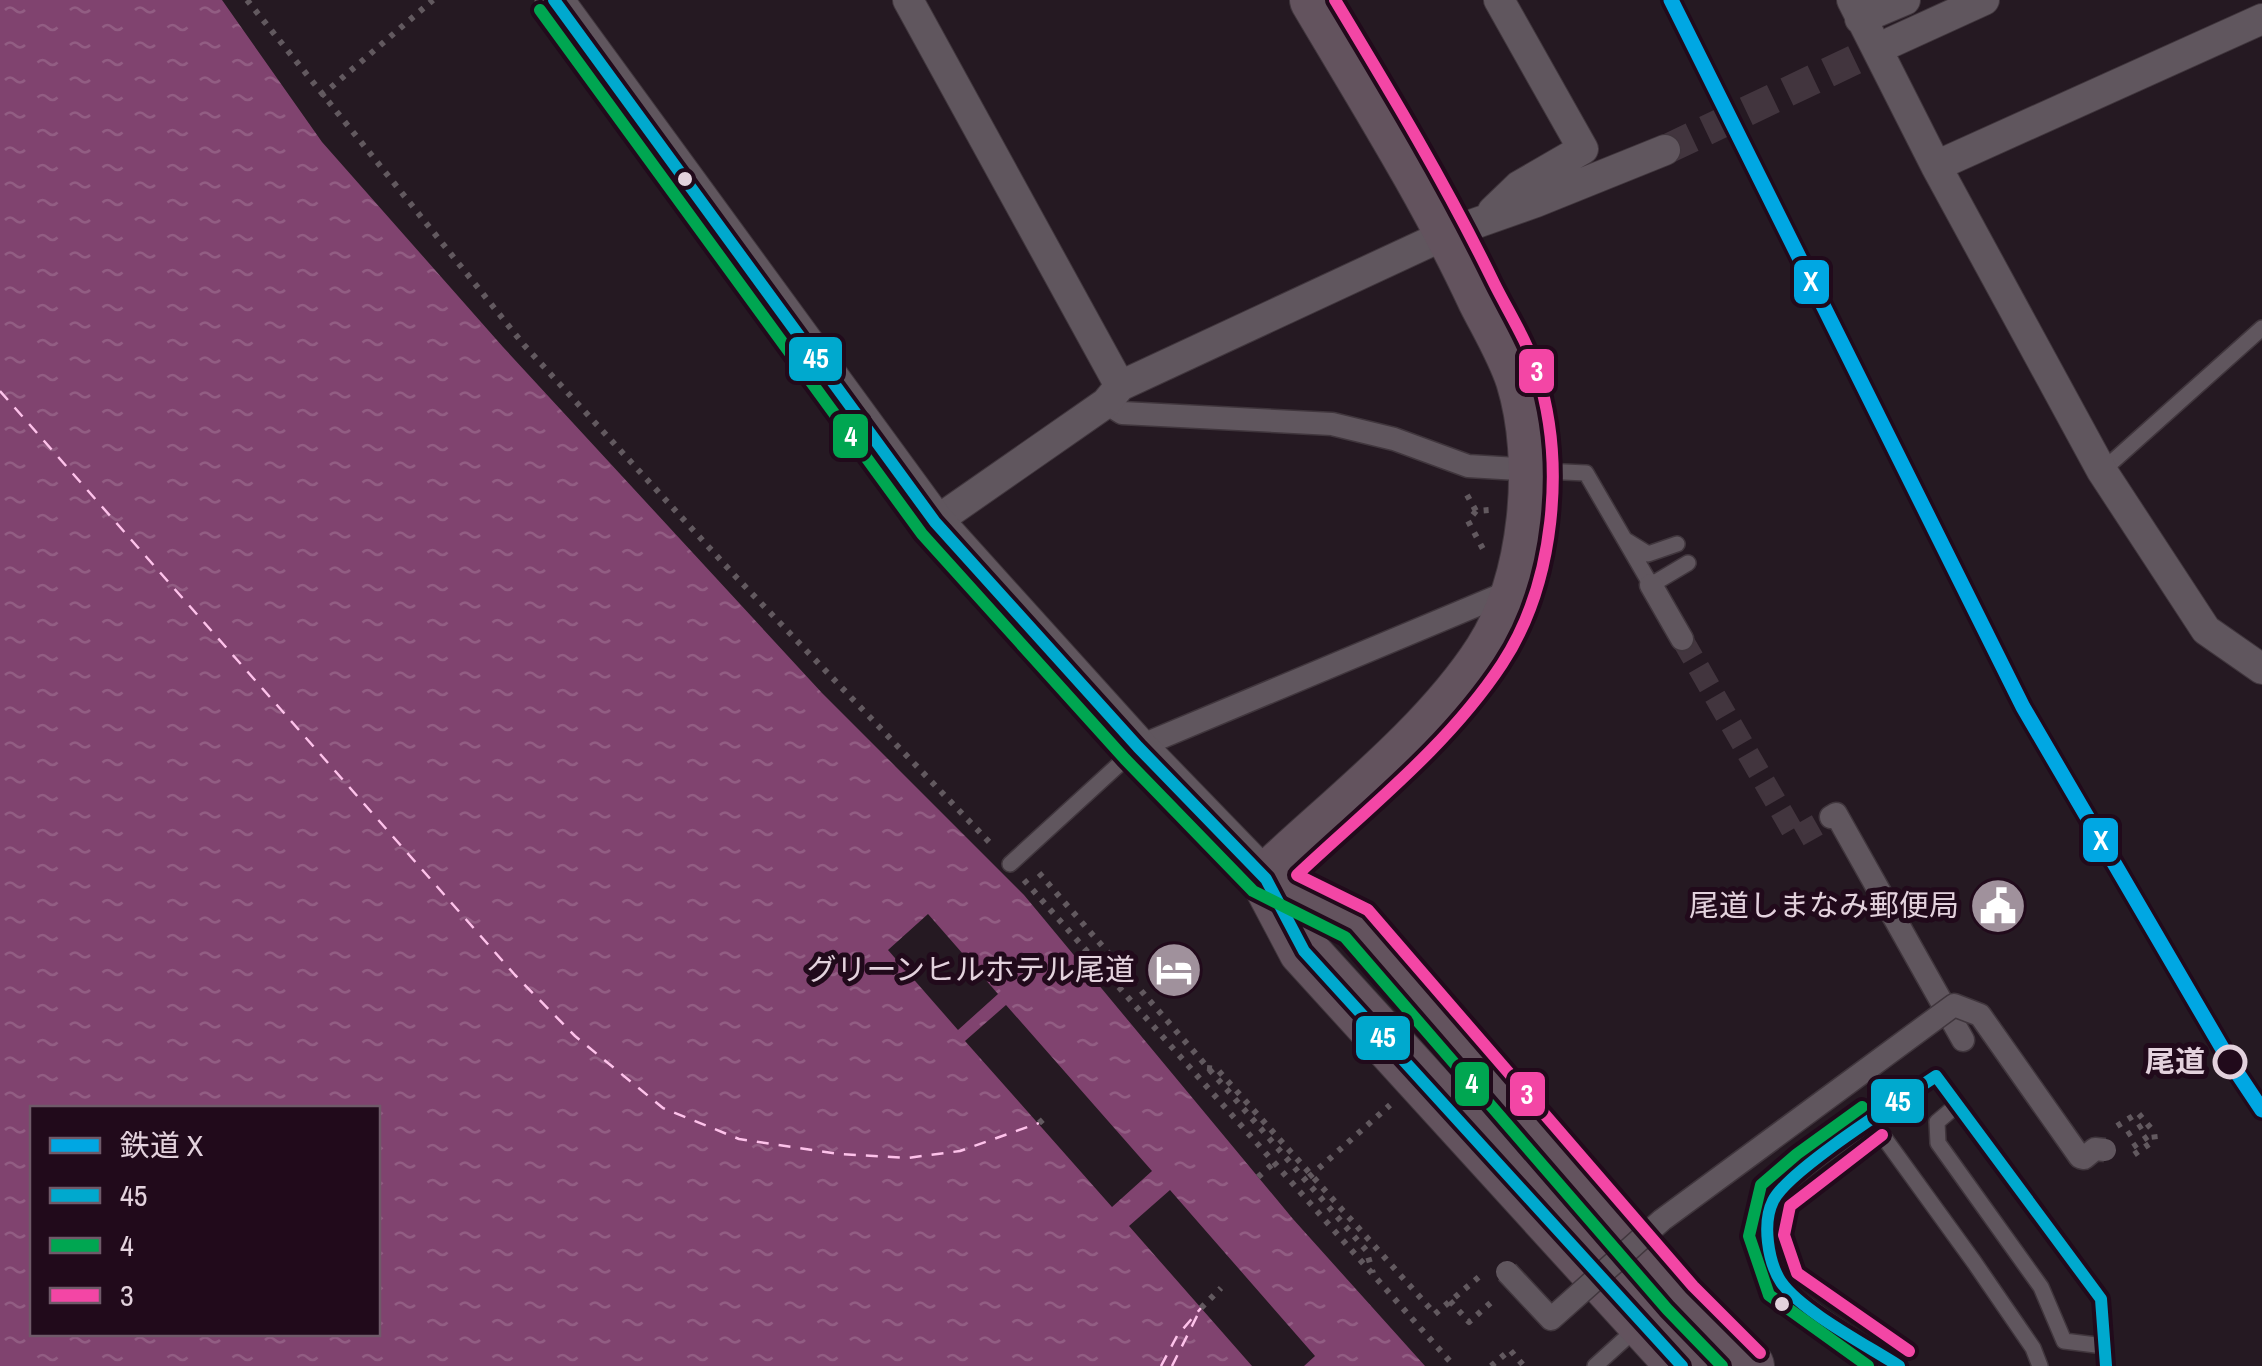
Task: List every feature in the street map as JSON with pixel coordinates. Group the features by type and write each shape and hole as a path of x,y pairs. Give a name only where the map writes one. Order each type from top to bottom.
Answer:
{"highway":[{"path":"1266,879 1428,727 1490,651 1502,572 1533,520 1536,470 1521,380 1470,224 1316,0"},
{"path":"1266,879 1304,952 1682,1366"},
{"path":"1266,879 1356,923 1680,1298 1749,1366"}],"street":[{"path":"554,0 935,522 1138,747 1266,879"},
{"path":"908,0 1122,413 1332,424 1394,439 1468,466 1536,470"},
{"path":"1470,224 1519,186 1583,149 1499,0"},
{"path":"1905,0 1856,9 1936,166 2102,471 2206,630 2262,669"},
{"path":"1892,42 1984,0"},
{"path":"1936,166 2262,19"},
{"path":"935,522 1113,395 1470,224 1665,150"},
{"path":"1138,747 1502,572"},
{"path":"1651,585 1682,639"},
{"path":"1831,817 1836,814 1962,1040"},
{"path":"1506,1280 1551,1319 1662,1220 1954,1005 1980,1015 2080,1157 2100,1146"}],"lane":[{"path":"2102,471 2262,328"},
{"path":"1536,470 1586,472 1651,585 1688,563"},
{"path":"1624,538 1648,554 1677,544"},
{"path":"1016,859 1138,747"},
{"path":"1899,1366 1782,1284 1766,1236 1774,1197 1807,1168 1936,1076 2101,1299 2106,1366"},
{"path":"1957,1106 1936,1122 1938,1143 2041,1287 2064,1340 2104,1346"},
{"path":"1872,1121 2033,1348 2040,1366"},
{"path":"1595,1366 1642,1324"}],"path":[{"path":"247,0 524,344 737,578 1016,859 1282,1155 1436,1314 1450,1301 1497,1262 1506,1280 1470,1322 1450,1301"},
{"path":"321,96 432,0"},
{"path":"1476,510 1468,521 1502,572"},
{"path":"1016,859 1454,1366"},
{"path":"1207,1068 1217,1069 1366,1250 1375,1278"},
{"path":"1308,1178 1398,1097"},
{"path":"2126,1120 2138,1113 2154,1132 2155,1140 2142,1144"},
{"path":"1039,1124 1046,1118"},
{"path":"2133,1131 2147,1122"},
{"path":"1258,1177 1282,1155"},
{"path":"1201,1308 1221,1288"},
{"path":"1491,1366 1510,1350 1524,1366"}],"water":[{"path":"0,0 222,0 322,142 503,347 822,693 1024,895 1293,1219 1425,1366 0,1366"}],"pier":[{"path":"928,914 998,994 958,1030 888,950"},
{"path":"1006,1005 1152,1171 1112,1207 965,1041"},
{"path":"1170,1190 1315,1356 1304,1366 1252,1366 1129,1226"}],"ferry route":[{"path":"0,391 515,975 575,1036 663,1108 739,1139 839,1154 907,1158 960,1151 1039,1123"},
{"path":"1161,1366 1177,1336 1201,1308"},
{"path":"1172,1366 1198,1314"}],"tunnel":[{"path":"1665,150 1892,42"},
{"path":"1682,639 1796,837 1831,817"}],"rail line":[{"name":"X","path":"1671,0 2023,707 2262,1110"}],"transit line":[{"name":"45","path":"554,0 935,522 1138,747 1266,879 1304,951 1682,1366"},
{"name":"3","path":"1335,0 1438,175 1528,349 1546,407 1553,483 1544,560 1534,597 1502,664 1432,749 1297,875 1368,910 1693,1286 1760,1353"},
{"name":"4","path":"540,10 922,534 1125,759 1253,891 1345,937 1667,1309 1722,1366"},
{"name":"45","path":"1899,1366 1819,1316 1781,1282 1768,1242 1768,1220 1773,1201 1800,1172 1936,1076 2101,1299 2106,1366"},
{"name":"4","path":"1862,1107 1761,1185 1749,1236 1769,1295 1868,1366"},
{"name":"3","path":"1882,1135 1790,1206 1784,1235 1797,1273 1909,1351"}],"place":[{"name":"尾道しまなみ郵便局","path":"1998,906"},
{"name":"グリーンヒルホテル尾道","path":"1174,970"},
{"name":"尾道","path":"2230,1062"}]}
